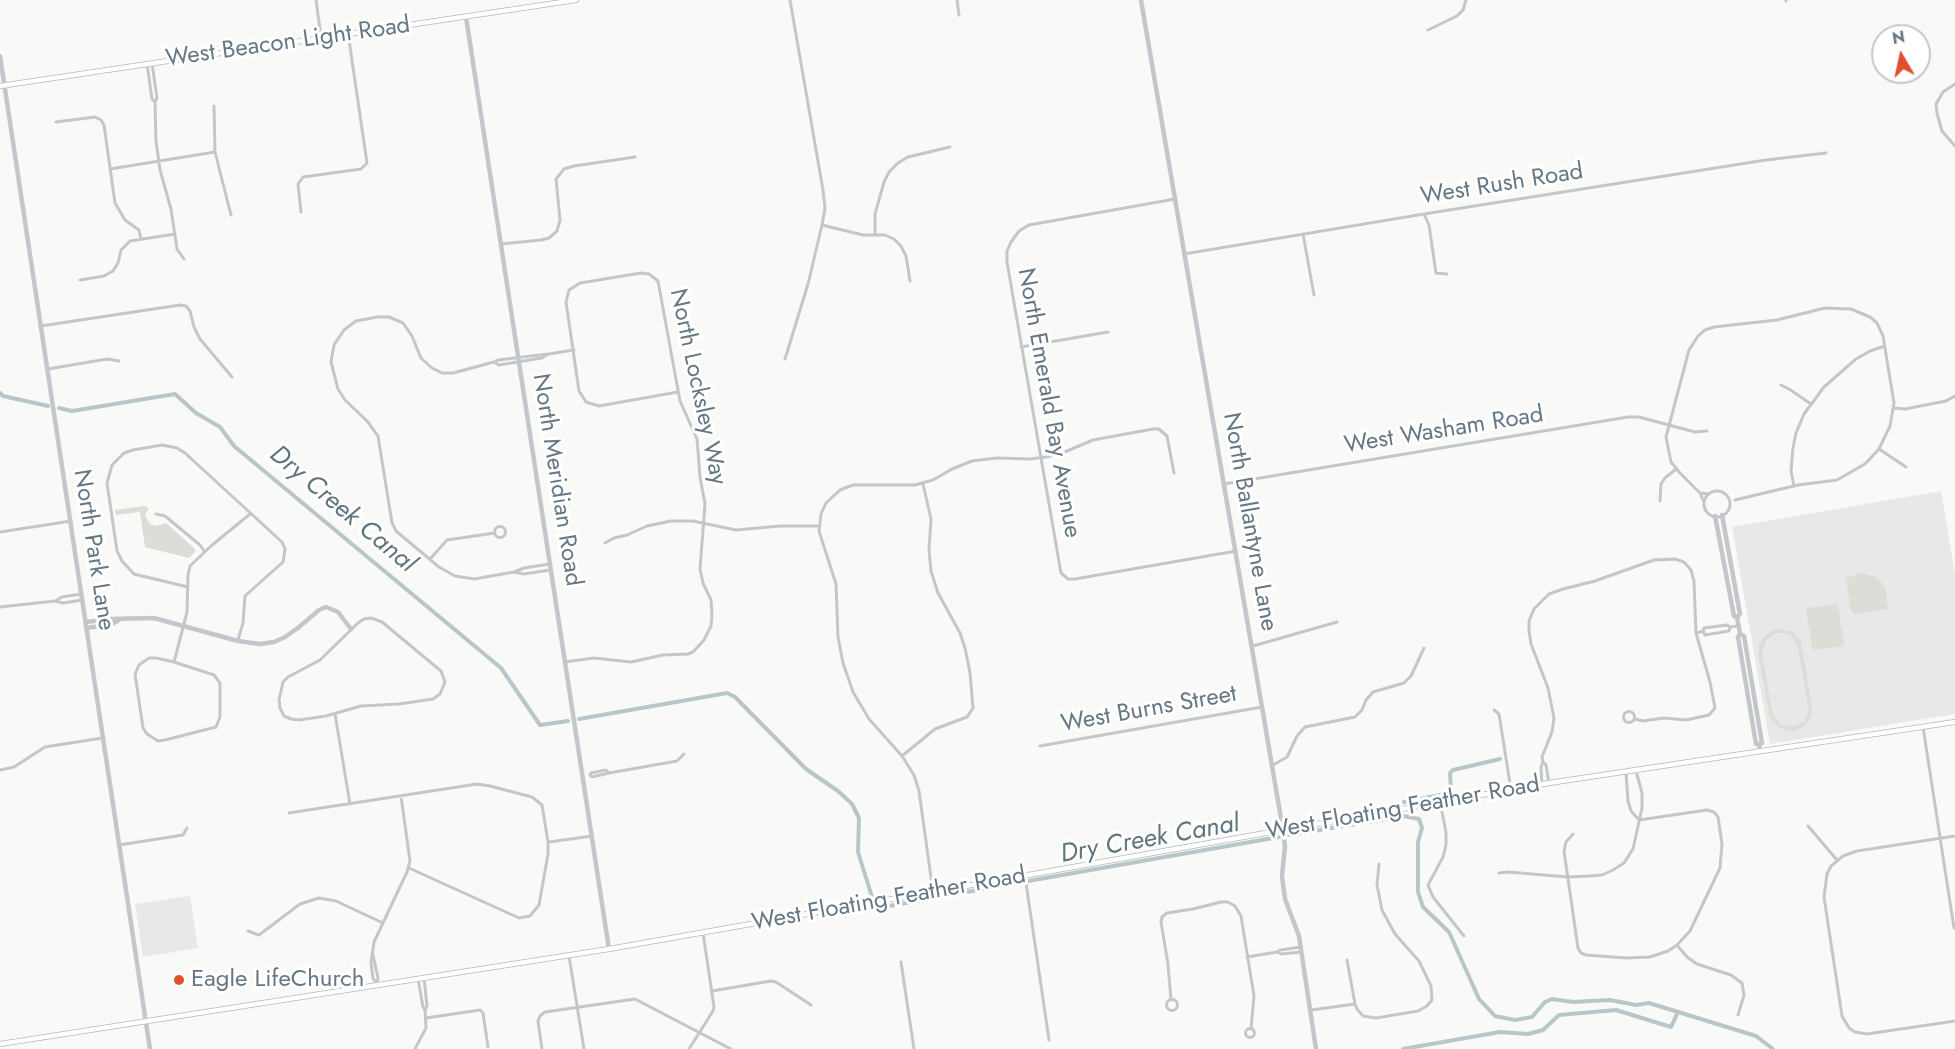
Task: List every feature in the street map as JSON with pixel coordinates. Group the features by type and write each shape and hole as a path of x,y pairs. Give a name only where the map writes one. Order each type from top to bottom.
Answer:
{"main road":[{"name":"West Beacon Light Road","path":"2,86 576,0"},
{"name":"West Floating Feather Road","path":"0,1044 609,949 1542,784 1626,773 1760,747 1955,722"}],"street":[{"path":"316,0 321,37"},
{"path":"785,359 804,298 825,208 790,0"},
{"path":"957,0 959,15"},
{"name":"North Ballantyne Lane","path":"1141,0 1273,765 1285,846 1282,876 1284,892 1296,922 1316,1049"},
{"path":"1428,30 1457,16 1463,10 1466,0"},
{"name":"North Meridian Road","path":"466,17 609,949"},
{"path":"301,212 298,184 303,177 361,169 367,163 348,33"},
{"name":"North Park Lane","path":"0,56 2,86 48,369 150,1049"},
{"path":"149,64 157,98 155,102 156,141 159,161 177,249 184,259"},
{"path":"1955,84 1943,92 1936,104 1936,113 1942,131 1955,146"},
{"path":"214,106 215,152 231,215"},
{"path":"56,122 95,117 101,120 104,125 115,203 125,220 139,230 141,239"},
{"path":"875,235 875,214 884,182 890,172 908,157 950,147"},
{"path":"110,169 215,152"},
{"name":"West Rush Road","path":"1185,254 1766,160 1826,153"},
{"path":"501,244 541,240 549,238 557,231 560,220 556,179 564,169 635,157"},
{"name":"North Emerald Bay Avenue","path":"1175,199 1034,223 1024,227 1015,235 1009,246 1007,262 1021,347 1060,568 1064,576 1075,579 1236,551"},
{"path":"1424,214 1429,225 1436,273 1447,274"},
{"path":"822,225 863,235 889,236 897,242 906,256 910,281"},
{"path":"80,280 104,276 113,271 118,263 121,250 130,241 175,234"},
{"path":"1304,234 1314,296"},
{"name":"North Locksley Way","path":"565,662 594,658 631,662 663,655 688,654 702,644 709,631 712,616 711,600 700,569 705,504 696,436 680,401 660,286 654,277 641,273 580,283 569,290 566,302 574,350"},
{"path":"41,326 180,305 186,306 200,339 232,377"},
{"path":"1825,308 1851,309 1865,313 1877,323 1885,346 1893,389 1894,408 1890,426 1879,449 1865,464 1837,480 1794,486 1735,500 1722,515 1715,516 1708,512 1700,493 1671,462 1667,445 1669,425 1689,350 1698,336 1714,327 1777,320 1825,308"},
{"path":"551,567 524,574 514,572 474,579 462,578 449,573 393,528 378,436 367,421 345,400 338,389 332,370 332,354 339,337 350,325 365,318 397,319 409,330 421,358 442,373 453,373 494,363 499,365 519,359 542,358 548,354 574,350 579,391 586,402 599,406 678,392"},
{"path":"1021,347 1108,332"},
{"path":"1794,486 1791,471 1793,448 1804,414 1824,387 1856,359 1885,346"},
{"path":"48,369 107,359 119,361"},
{"path":"1780,385 1790,389 1811,404"},
{"path":"1894,408 1905,409 1946,401 1955,396"},
{"name":"West Washam Road","path":"1224,484 1628,417 1640,417 1695,432 1707,431"},
{"path":"933,892 918,786 912,770 869,719 847,678 838,637 836,585 820,541 819,526 826,503 846,487 861,484 907,486 923,483 962,465 982,459 1041,458 1060,454 1093,440 1153,429 1160,429 1167,436 1174,473"},
{"path":"188,587 134,574 122,561 117,551 107,483 112,465 124,453 162,445 177,448 282,542 285,559 244,596 243,623 238,641"},
{"path":"1879,449 1905,467"},
{"path":"1660,501 1661,484 1676,469"},
{"path":"902,756 935,729 967,717 973,708 965,648 955,623 938,593 930,571 931,519 923,483"},
{"path":"1700,493 1710,494 1720,491 1735,500"},
{"path":"1705,503 1710,494"},
{"path":"1728,497 1730,504"},
{"path":"156,514 165,516 204,551"},
{"path":"174,662 187,612 190,566 204,551 250,514"},
{"path":"1722,515 1740,615 1737,617"},
{"path":"1715,516 1734,616 1737,617 1740,634 1744,636 1762,743 1760,747"},
{"path":"0,532 71,521"},
{"path":"605,543 658,523 682,521 736,530 780,526 819,526"},
{"path":"430,559 447,540 495,533"},
{"path":"1542,784 1542,757 1552,732 1554,718 1548,688 1537,662 1529,631 1529,621 1539,603 1549,594 1563,588 1594,581 1642,564 1666,558 1675,559 1684,562 1691,570 1694,580 1696,633 1715,703 1713,712 1705,717 1682,720 1664,718 1643,721 1635,719"},
{"path":"0,607 55,601 63,603 82,597"},
{"path":"86,625 112,624 118,620 134,617 154,618 238,641 260,644 274,642 285,637 326,607 338,612 351,629"},
{"path":"364,619 377,619 438,668 444,676 443,691 433,699 361,706 299,720 284,716 280,708 283,682 320,660 351,629 364,619"},
{"path":"1253,646 1337,622"},
{"path":"1696,633 1703,632 1705,635 1729,631 1730,627 1738,626"},
{"path":"1273,765 1287,757 1297,736 1305,727 1355,717 1373,692 1399,685 1408,680 1424,648"},
{"path":"148,658 174,662 211,672 217,678 220,683 220,717 216,727 210,730 158,741 150,738 144,729 135,674 139,665 148,658"},
{"name":"West Burns Street","path":"1040,746 1263,707"},
{"path":"1494,710 1499,714 1511,790"},
{"path":"335,713 350,804"},
{"path":"1923,727 1954,928"},
{"path":"0,770 14,767 45,747 103,738"},
{"path":"582,777 606,770 609,772 677,761 684,754"},
{"path":"1543,762 1546,765 1550,783"},
{"path":"1499,873 1568,877 1602,875 1624,863 1633,849 1642,808 1642,793 1636,771"},
{"path":"1626,773 1628,801 1631,811 1639,820"},
{"path":"289,813 482,784 532,797 542,805 548,842 539,905 530,916 519,918 409,868"},
{"path":"377,985 373,978 371,963 375,942 409,868 410,854 401,796"},
{"path":"1440,802 1446,845 1443,857 1428,885 1433,897 1464,936"},
{"path":"1573,834 1566,842 1564,851 1578,948 1581,953 1596,956 1650,957 1668,951 1690,931 1720,868 1722,844 1718,817 1714,812 1707,810 1639,820"},
{"path":"1808,826 1837,860"},
{"path":"119,845 183,835 188,828"},
{"path":"548,842 592,836"},
{"path":"1955,836 1849,853 1837,860 1827,874 1824,884 1842,1016 1849,1028 1861,1034 1955,1021"},
{"path":"1347,960 1355,1004 1364,1016 1376,1018 1418,1011 1432,1000 1431,986 1419,961 1395,934 1382,910 1377,890 1378,864"},
{"path":"1026,876 1049,1040"},
{"path":"248,931 259,934 300,904 319,898 336,901 383,923"},
{"path":"1171,1000 1162,916 1167,913 1228,902 1235,906 1241,916 1254,996 1251,1029"},
{"path":"689,1049 713,1011 703,933"},
{"path":"1677,945 1693,962 1731,975 1742,983 1744,995 1738,1015"},
{"path":"1247,957 1277,952 1281,954 1301,949"},
{"path":"569,955 584,1049"},
{"path":"901,962 914,1049"},
{"path":"415,1049 426,1028 425,1010 428,1006 421,979"},
{"path":"712,991 771,981 811,1005"},
{"path":"542,1049 538,1021 545,1012 635,999 731,1049"},
{"path":"1311,1011 1355,1004"},
{"path":"426,1018 480,1010 488,1047"}],"shaded area":[{"path":"1941,491 1955,574 1955,714 1770,744 1732,527"},
{"path":"144,506 149,508 145,515 150,524 156,526 166,523 195,549 189,558 145,547 140,512 116,515 115,510"},
{"path":"1861,573 1876,577 1883,584 1888,609 1855,614 1851,611 1846,578"},
{"path":"1835,604 1838,606 1841,622 1839,625 1844,643 1842,646 1815,650 1812,648 1811,629 1806,610"},
{"path":"1781,629 1793,632 1801,642 1812,713 1803,727 1794,731 1781,729 1770,718 1758,654 1759,645 1772,631","holes":["1777,633 1791,636 1798,647 1809,711 1804,721 1793,727 1780,724 1772,712 1762,652 1767,639"]},
{"path":"190,896 198,948 143,957 135,904"}],"waterway":[{"name":"Dry Creek Canal","path":"0,393 3,396 48,406"},
{"name":"Dry Creek Canal","path":"59,408 72,411 175,394 196,413 220,427 234,446 501,668 540,725 568,721"},
{"name":"Dry Creek Canal","path":"579,719 727,693 735,697 806,769 838,791 852,804 859,818 858,852 872,897"},
{"path":"1404,802 1445,794 1451,790 1450,773 1453,770 1500,759"},
{"name":"Dry Creek Canal","path":"1289,835 1404,816 1419,819 1422,828 1418,842 1418,892 1423,907 1449,932 1479,999 1495,1016 1515,1020 1532,1017 1545,1002 1552,999 1573,1002 1610,1000 1636,1005 1649,1003 1756,1036 1773,1049"},
{"name":"Dry Creek Canal","path":"1028,881 1279,837"},
{"name":"Dry Creek Canal","path":"876,905 878,908 1022,882"},
{"path":"1403,1049 1500,1032 1528,1034 1543,1030 1559,1015 1616,1010 1671,1027 1678,1012"}],"place":[{"name":"Eagle LifeChurch","path":"179,980"}]}
